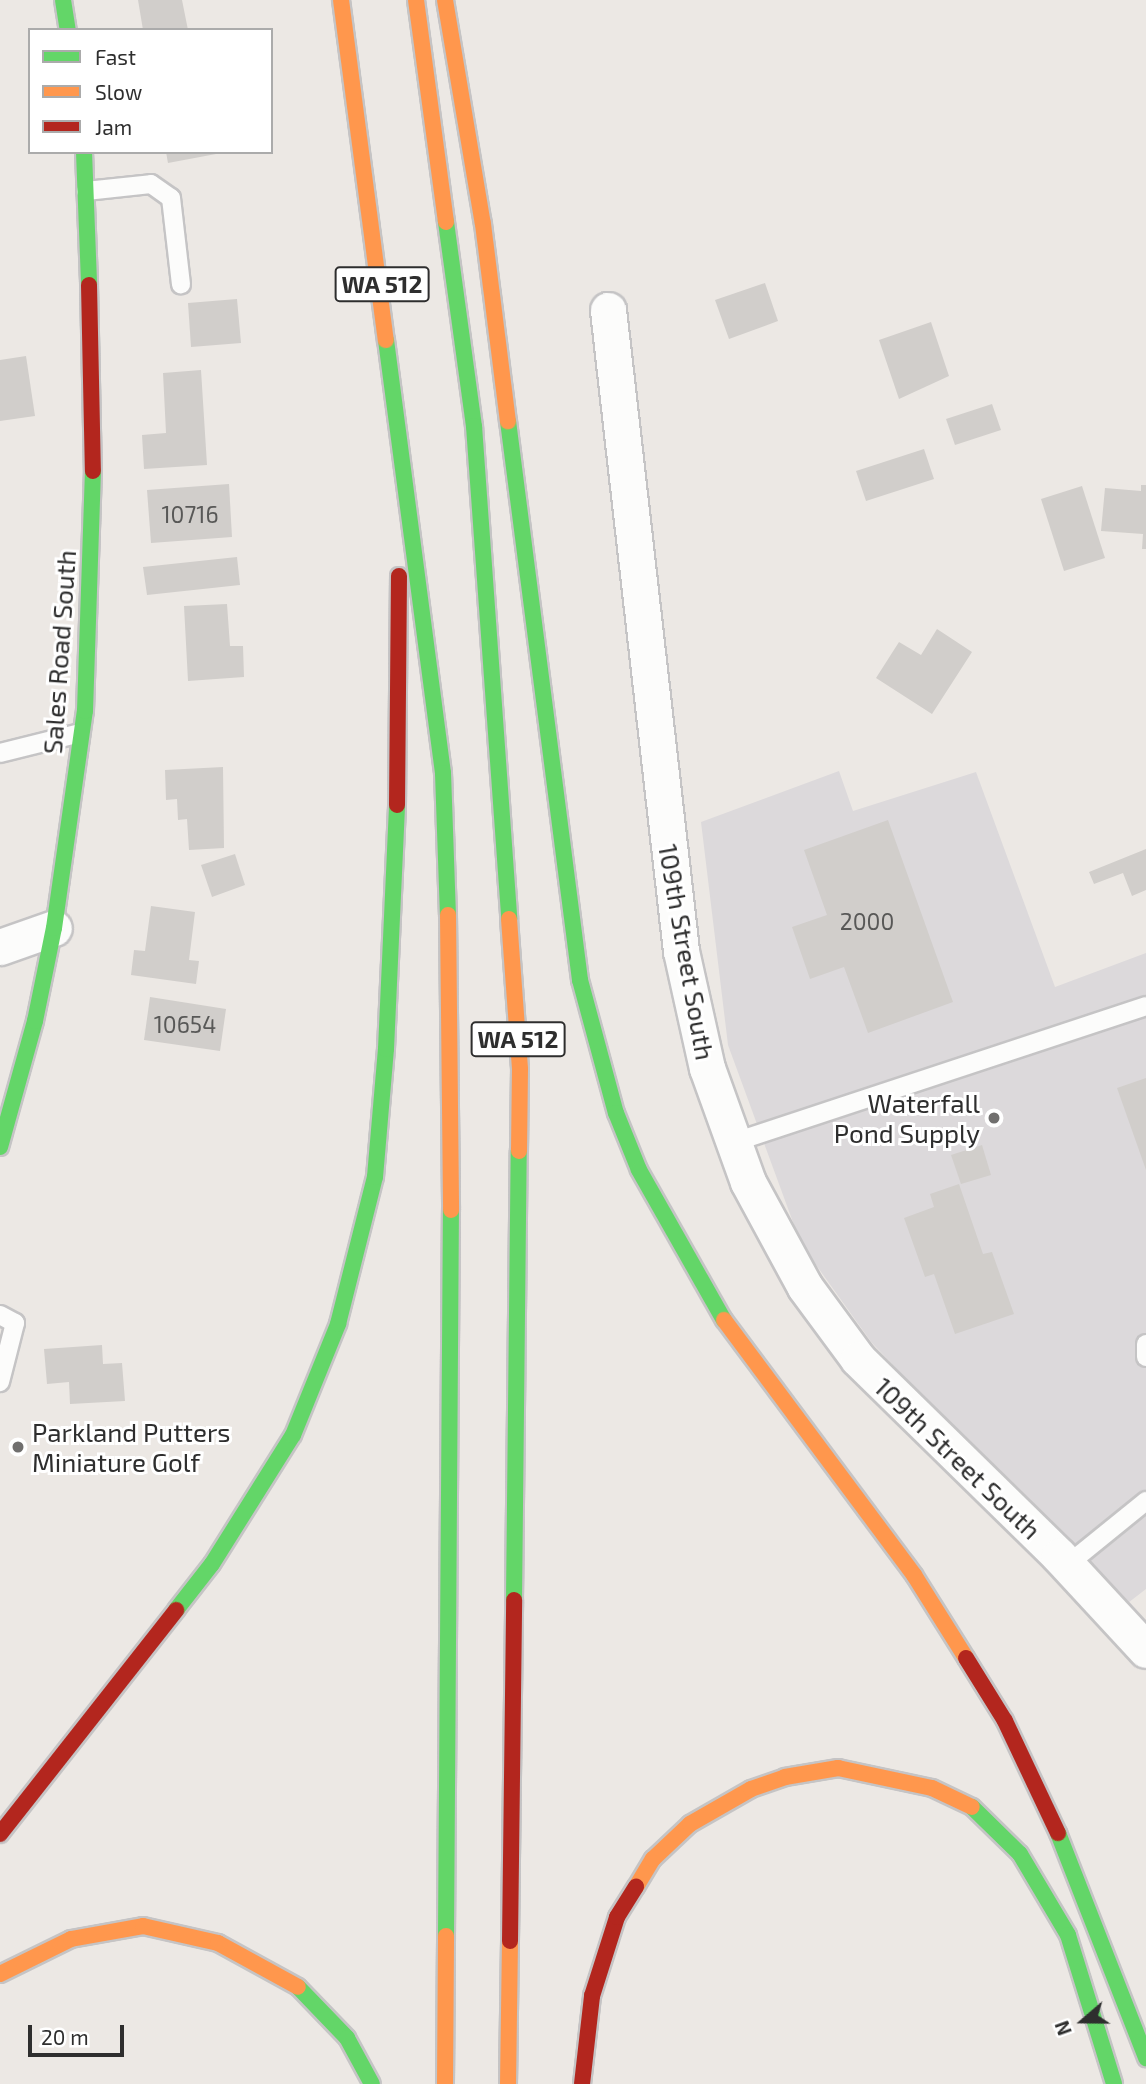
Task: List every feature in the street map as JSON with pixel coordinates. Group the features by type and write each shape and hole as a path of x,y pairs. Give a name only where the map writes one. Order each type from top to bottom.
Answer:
{"main road":[{"path":"64,0 68,28"},
{"name":"WA 512","path":"341,0 400,423 443,773 452,1047 445,2084"},
{"name":"WA 512","path":"416,0 474,426 520,1069 508,2084"},
{"path":"444,0 485,238 580,980 617,1113 639,1170 716,1309 914,1574 1005,1721 1078,1874 1146,2058"},
{"name":"Sales Road South","path":"0,1147 35,1021 54,928 87,672 94,427 84,154"},
{"path":"0,1834 204,1574 264,1485 293,1435 333,1336 362,1239 376,1164 396,867 400,423"},
{"path":"582,2084 592,1996 605,1950 617,1917 653,1859 690,1824 751,1789 785,1777 838,1768 932,1788 965,1801 1002,1833 1020,1854 1068,1935 1114,2084"},
{"path":"0,1974 71,1939 106,1930 143,1926 218,1943 248,1955 308,1993 336,2022 372,2084"}],"street":[{"name":"109th Street South","path":"608,310 679,939 707,1068 732,1143 772,1230 805,1287 851,1350 936,1439 1067,1565 1146,1650"},
{"path":"0,947 54,928"}],"lane":[{"path":"86,191 150,184 161,189 174,209 181,284"},
{"path":"0,753 80,733"},
{"path":"732,1143 1146,1006"},
{"path":"0,1315 15,1323 0,1382"},
{"path":"1146,1344 1146,1357"},
{"path":"1067,1565 1146,1500"}],"shaded area":[{"path":"839,771 853,811 976,772 1055,987 1146,953 1146,1589 1124,1606 872,1343 801,1244 728,1045 701,822"}],"building":[{"path":"138,0 182,0 188,28 143,28"},
{"path":"166,154 216,154 168,163"},
{"path":"765,283 778,321 729,339 715,300"},
{"path":"237,299 241,343 191,347 188,303"},
{"path":"931,322 949,376 899,399 879,340"},
{"path":"26,356 35,416 0,421 0,360"},
{"path":"201,370 207,465 144,469 142,435 166,433 163,373"},
{"path":"992,404 1001,430 955,445 946,419"},
{"path":"924,449 934,479 866,501 856,471"},
{"path":"229,484 232,537 151,543 147,490"},
{"path":"1141,485 1146,485 1146,549 1142,549 1143,534 1101,531 1105,488 1141,491"},
{"path":"1082,486 1105,558 1064,571 1041,499"},
{"path":"237,557 240,585 147,595 143,567"},
{"path":"227,604 230,646 243,646 244,677 188,681 184,606"},
{"path":"937,629 972,652 932,714 876,678 899,642 921,655"},
{"path":"223,767 224,848 189,850 187,819 178,820 177,799 166,800 165,770"},
{"path":"888,820 953,1002 868,1033 844,967 810,979 792,927 827,915 804,850"},
{"path":"1146,849 1146,890 1132,896 1123,873 1094,884 1089,872"},
{"path":"235,854 245,885 212,897 201,865"},
{"path":"151,906 195,912 189,960 199,961 196,984 131,975 134,950 145,951"},
{"path":"150,997 226,1009 220,1051 144,1040"},
{"path":"1146,1078 1146,1170 1117,1088"},
{"path":"982,1145 991,1175 961,1184 951,1155"},
{"path":"959,1184 983,1254 992,1252 1014,1314 955,1334 934,1274 925,1277 904,1218 934,1207 930,1194"},
{"path":"102,1345 103,1364 122,1363 125,1401 70,1404 69,1382 47,1384 44,1349"}],"traffic: fast":[{"path":"63,0 68,28"},
{"path":"84,154 89,285"},
{"path":"446,222 474,426 509,919"},
{"path":"386,340 443,773 448,915"},
{"path":"508,421 580,980 616,1113 639,1170 724,1320"},
{"path":"0,1147 35,1021 54,928 85,711 93,471"},
{"path":"176,1610 212,1564 293,1435 338,1324 375,1177 386,1049 397,805"},
{"path":"514,1600 519,1151"},
{"path":"446,1936 451,1210"},
{"path":"972,1807 1020,1854 1068,1935 1114,2084"},
{"path":"1058,1833 1146,2058"},
{"path":"298,1987 347,2038 372,2084"}],"traffic: slow":[{"path":"341,0 386,340"},
{"path":"416,0 446,222"},
{"path":"445,0 483,224 508,421"},
{"path":"448,915 451,1210"},
{"path":"509,919 520,1069 519,1151"},
{"path":"724,1320 914,1575 966,1658"},
{"path":"636,1887 653,1859 690,1824 751,1789 785,1777 838,1768 932,1788 972,1807"},
{"path":"0,1974 71,1939 143,1926 218,1943 298,1987"},
{"path":"445,2084 446,1936"},
{"path":"508,2084 510,1941"}],"traffic: jam":[{"path":"89,285 93,471"},
{"path":"397,805 399,576"},
{"path":"510,1941 514,1600"},
{"path":"0,1834 176,1610"},
{"path":"966,1658 1005,1721 1058,1833"},
{"path":"582,2084 592,1996 617,1917 636,1887"}],"place":[{"name":"Waterfall Pond Supply","path":"994,1118"},
{"name":"Parkland Putters Miniature Golf","path":"18,1447"}]}
